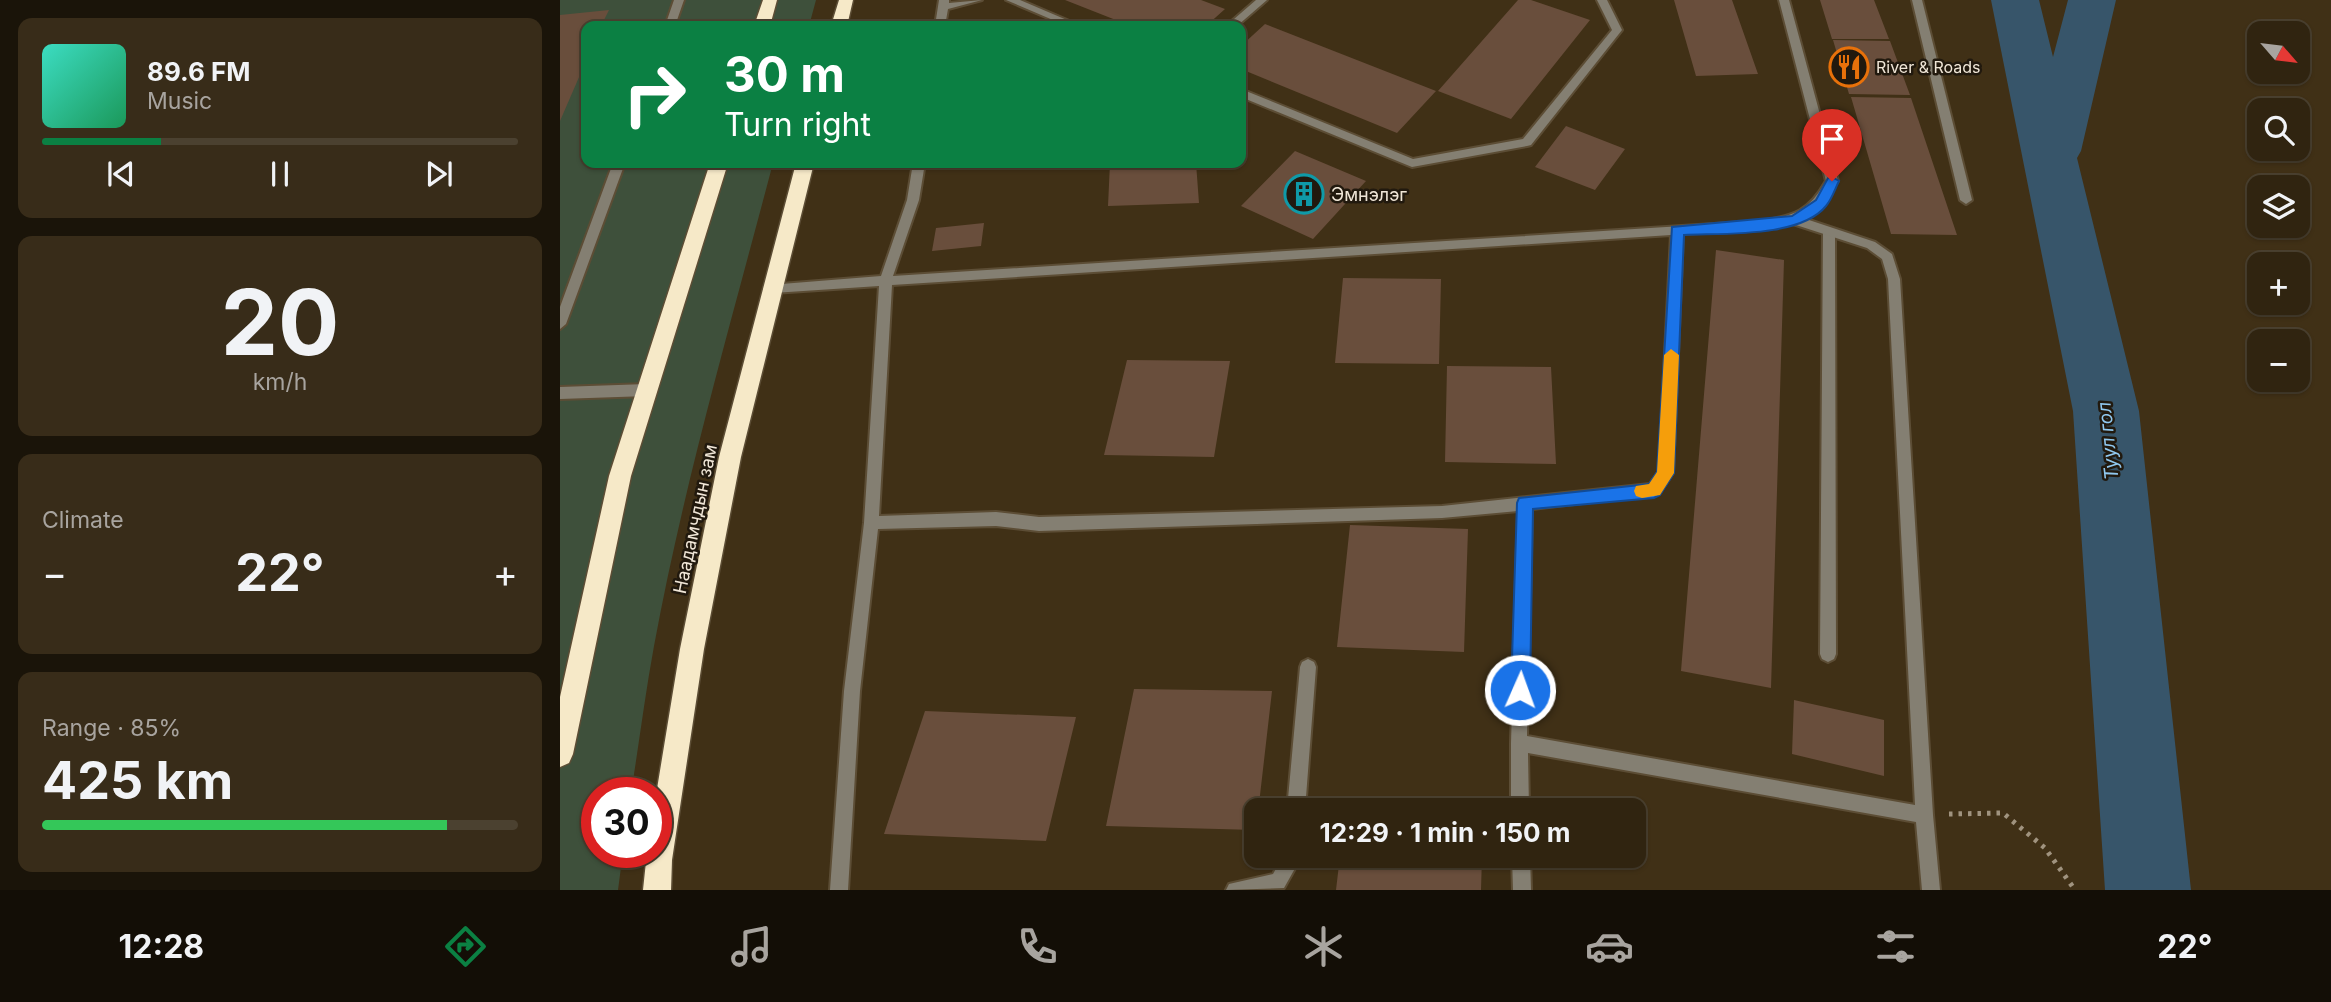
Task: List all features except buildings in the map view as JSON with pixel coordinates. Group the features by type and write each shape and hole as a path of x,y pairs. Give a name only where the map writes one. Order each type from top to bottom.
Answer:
{"highway":[{"path":"764,21 770,0"},
{"path":"840,21 846,0"},
{"path":"560,754 620,476 717,168"},
{"name":"Наадамчдын зам","path":"657,890 659,860 692,649 730,457 804,168"}],"street":[{"path":"672,21 679,0"},
{"path":"944,4 977,0"},
{"path":"1012,0 1064,21"},
{"path":"1237,21 1262,0"},
{"path":"1246,95 1412,163 1527,142 1616,30 1602,0"},
{"path":"773,288 1760,226 1796,220 1821,204 1832,181 1784,0"},
{"path":"1917,0 1966,200"},
{"path":"560,324 617,168"},
{"path":"839,890 852,691 871,523 886,279 913,200 918,168"},
{"path":"1796,220 1871,245 1888,257 1894,279 1924,815 1931,890"},
{"path":"871,523 996,519 1039,524 1442,512 1654,490 1665,473 1677,231"},
{"path":"1828,654 1829,231"},
{"path":"560,393 647,390"},
{"path":"1520,798 1525,503"},
{"path":"1297,798 1308,667"},
{"path":"1519,743 1924,815"},
{"path":"1235,890 1278,882 1286,868"},
{"path":"1521,868 1522,890"}],"path":[{"path":"1924,815 2003,813 2045,848 2075,890"}],"green space":[{"path":"560,0 816,0 810,21 581,21 581,168 772,168 679,524 654,646 634,777 581,777 581,868 621,868 618,890 560,890"}],"waterway":[{"name":"Туул гол","path":"2015,0 2106,411 2148,890"},
{"path":"2054,151 2092,0"}],"slow traffic":[{"path":"1642,491 1654,490 1665,473 1671,355"}],"place":[{"name":"River & Roads","path":"1849,67"},
{"name":"Эмнэлэг","path":"1304,194"}],"route":[{"path":"1520,690 1525,503 1654,490 1665,473 1677,231 1760,226 1796,220 1821,204 1832,181"}]}
